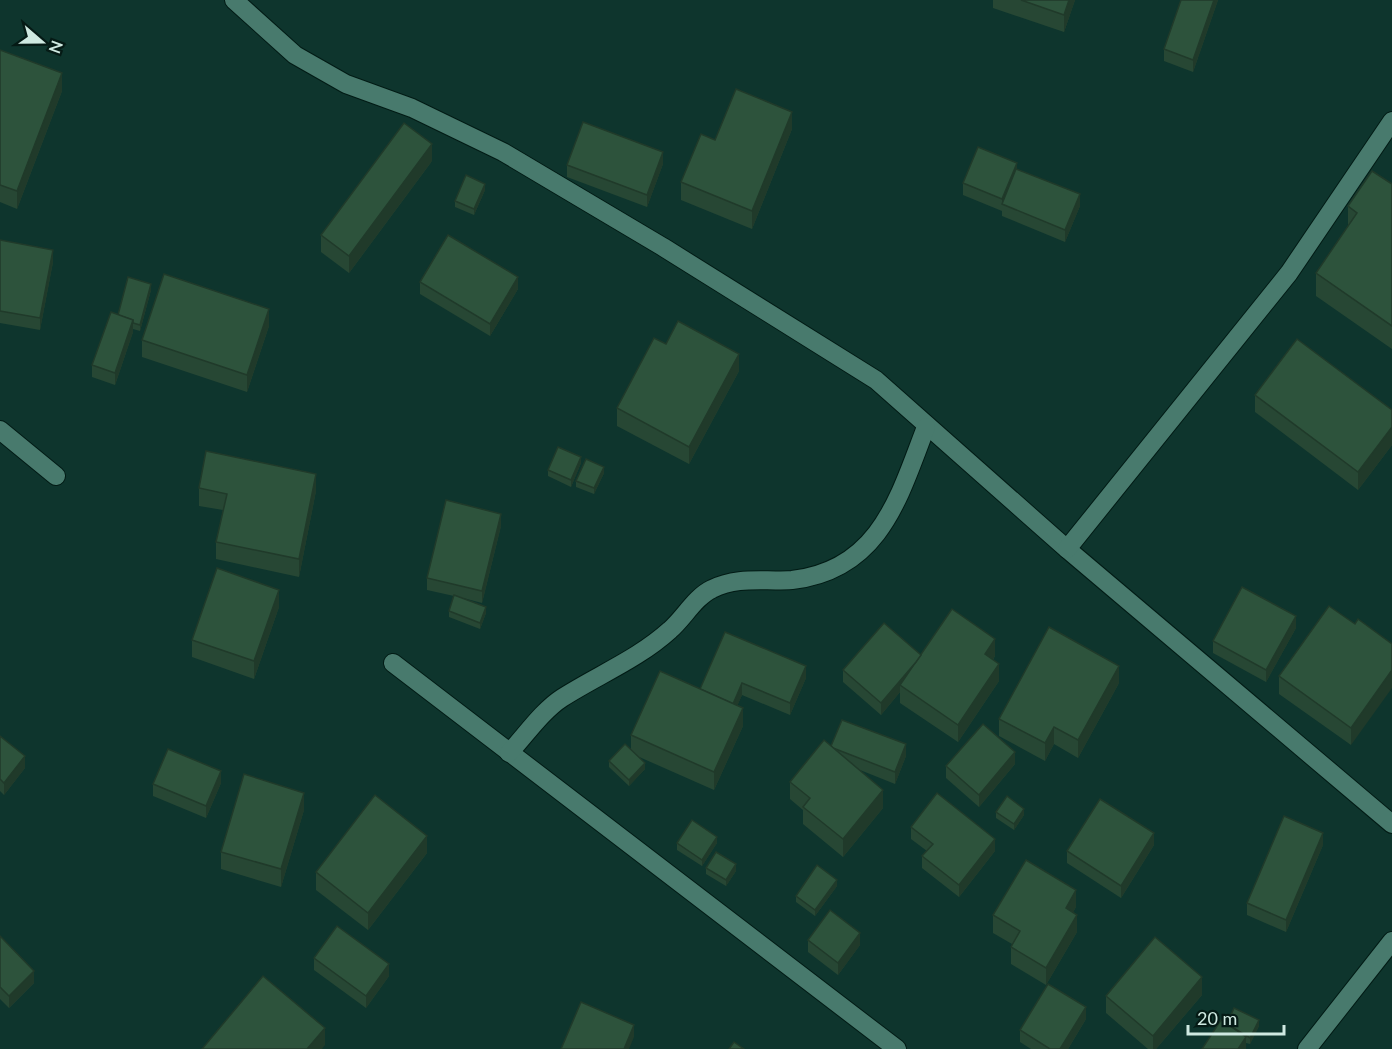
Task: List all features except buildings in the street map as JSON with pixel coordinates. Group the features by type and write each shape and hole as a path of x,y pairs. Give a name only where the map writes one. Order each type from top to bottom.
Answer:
{"street":[{"path":"234,0 295,55 346,84 412,108 503,152 663,247 876,380 1067,549 1392,824"},
{"path":"1067,549 1289,273 1392,121"},
{"path":"509,753 560,699 630,660 670,630 709,590 733,580 793,580 826,571 855,558 879,531 902,490 926,426"},
{"path":"0,430 57,476"},
{"path":"393,663 897,1049"},
{"path":"1307,1049 1392,941"}]}
